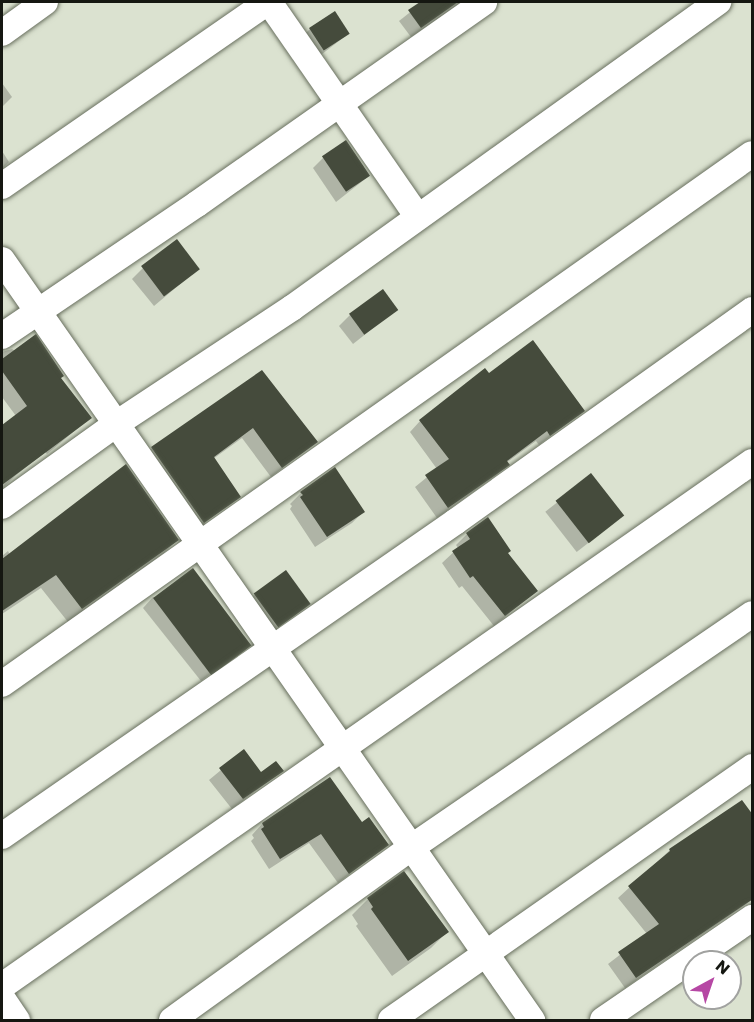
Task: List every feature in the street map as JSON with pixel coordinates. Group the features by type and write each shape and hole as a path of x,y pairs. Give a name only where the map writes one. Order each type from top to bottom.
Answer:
{"street":[{"path":"2,33 45,2"},
{"path":"2,186 268,2 417,216"},
{"path":"2,336 197,204 484,2"},
{"path":"2,506 116,424 292,308 718,2"},
{"path":"2,684 753,154"},
{"path":"2,260 532,1020"},
{"path":"2,836 273,649 753,310"},
{"path":"2,986 341,747 753,462"},
{"path":"172,1020 411,847 753,614"},
{"path":"391,1020 753,767"},
{"path":"603,1020 753,918"},
{"path":"2,998 17,1020"}],"building":[{"path":"420,2 458,2 421,28 408,10"},
{"path":"335,11 350,34 324,51 309,28"},
{"path":"346,140 370,176 346,192 322,156"},
{"path":"177,239 200,269 164,296 141,266"},
{"path":"383,289 398,310 364,335 349,314"},
{"path":"36,334 64,376 61,378 92,418 2,485 2,425 27,406 2,371 2,359"},
{"path":"533,340 585,411 550,436 547,431 507,461 510,465 448,508 425,475 449,459 419,420 485,368 489,373"},
{"path":"262,370 318,442 282,468 253,428 214,457 241,497 204,523 151,447"},
{"path":"126,464 179,540 82,609 56,575 2,611 2,559"},
{"path":"335,467 365,512 327,537 300,497 303,495 300,492"},
{"path":"591,473 624,516 589,543 556,501"},
{"path":"488,517 511,551 508,553 538,591 505,616 473,576 470,578 452,551 470,539 466,533"},
{"path":"193,568 251,645 211,676 153,598"},
{"path":"286,570 311,604 278,627 254,594"},
{"path":"244,749 261,772 276,761 284,771 243,799 219,768"},
{"path":"330,777 362,822 369,817 389,845 349,874 321,834 280,859 261,829 264,827 262,823"},
{"path":"742,800 753,815 753,899 636,978 618,952 659,924 628,886 670,851 669,849"},
{"path":"404,871 449,932 408,961 371,909 373,907 367,898"}]}
